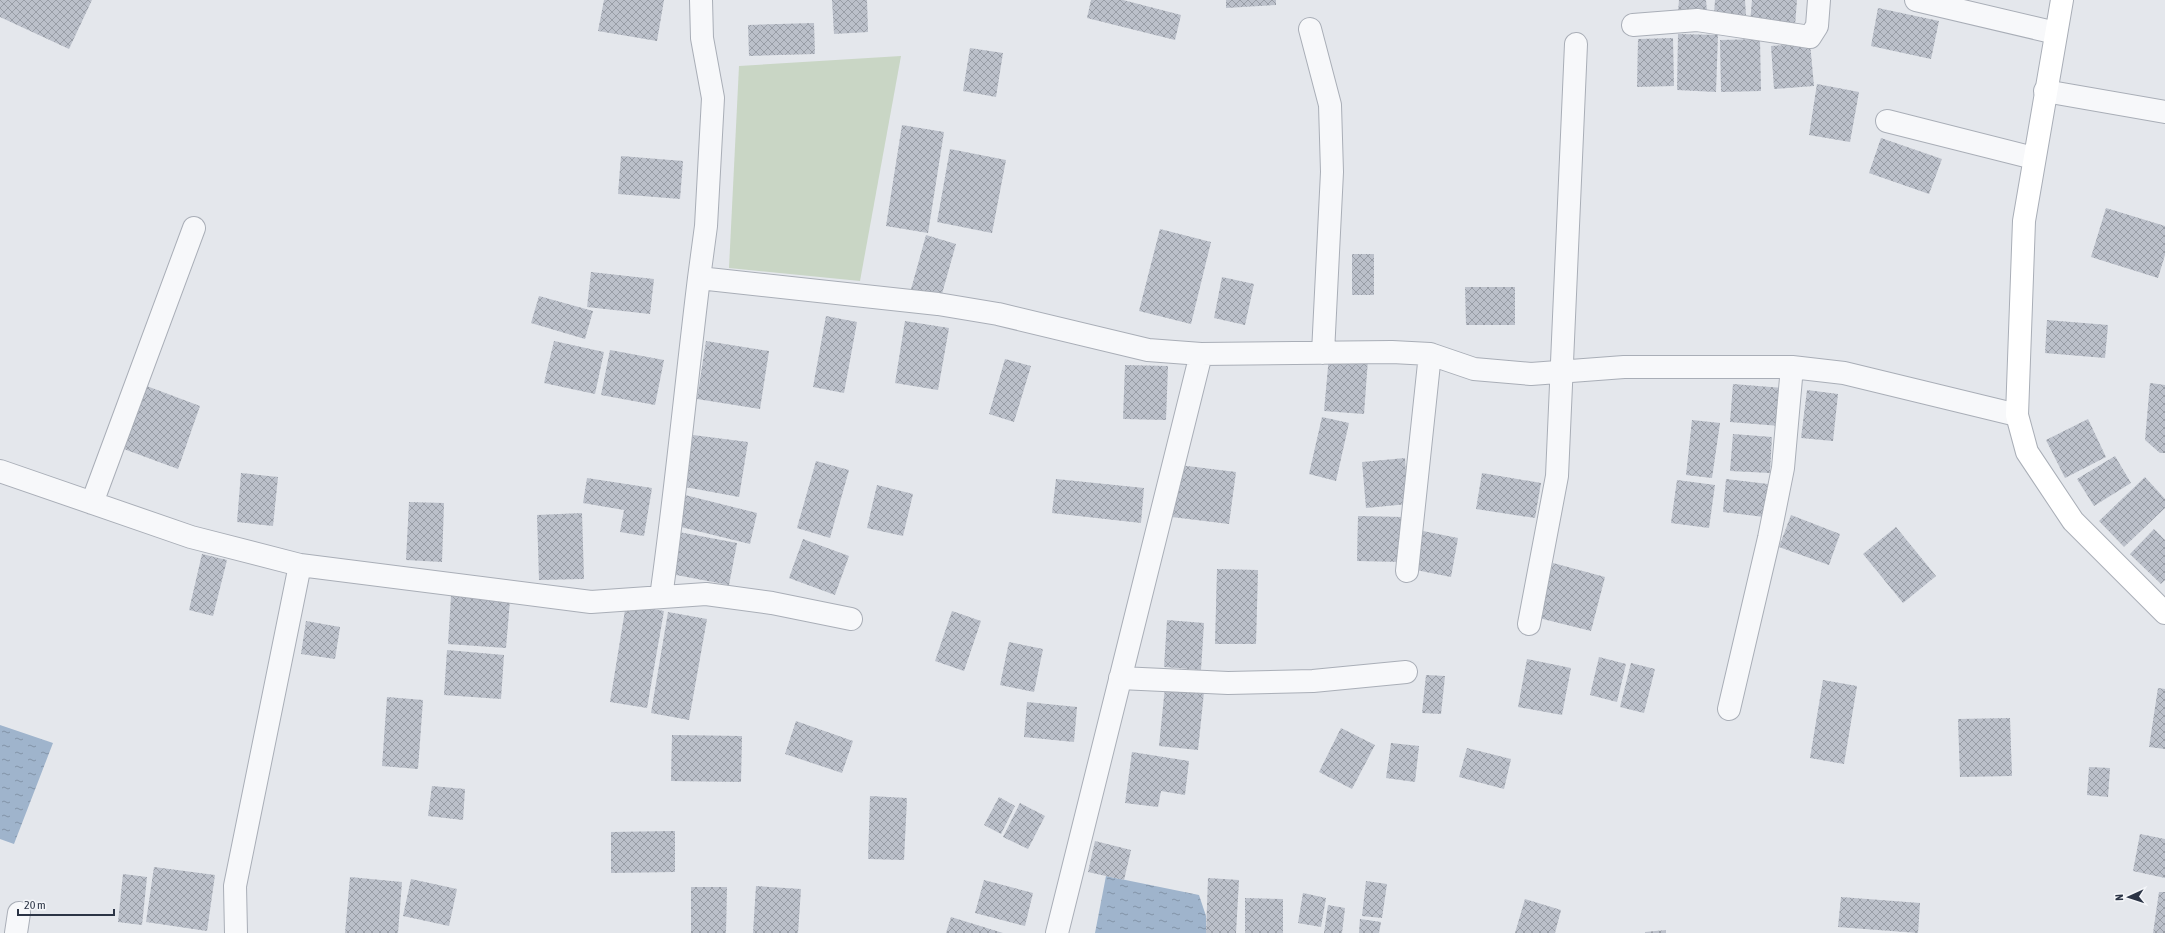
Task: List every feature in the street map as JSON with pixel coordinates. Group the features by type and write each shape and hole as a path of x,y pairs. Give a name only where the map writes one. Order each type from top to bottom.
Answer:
{"street":[{"path":"661,597 674,507 681,429 706,226 713,98 702,38 701,0"},
{"path":"1633,25 1697,20 1810,37 1817,26 1819,0"},
{"path":"1916,0 2056,33"},
{"path":"2062,0 2045,91 2024,222 2017,415 2027,452 2073,521 2165,613"},
{"path":"1310,29 1330,105 1332,165 1323,353"},
{"path":"1529,624 1557,476 1563,372 1576,44"},
{"path":"2045,91 2165,112"},
{"path":"1887,121 2034,158"},
{"path":"92,503 194,228"},
{"path":"699,278 938,304 998,314 1148,350 1201,354 1392,352 1430,354 1474,369 1531,374 1624,367 1792,367 1844,374 2017,415"},
{"path":"1057,933 1201,354"},
{"path":"1407,571 1430,354"},
{"path":"1729,709 1769,538 1783,468 1792,367"},
{"path":"0,471 191,537 300,565 591,602 706,594 772,603 851,619"},
{"path":"236,933 235,886 300,565"},
{"path":"1120,678 1228,684 1313,681 1406,672"}],"green space":[{"path":"901,56 860,281 729,268 739,66"}],"water":[{"path":"0,725 53,743 14,844 0,839"},
{"path":"1106,876 1199,895 1206,916 1206,933 1095,933"}],"building":[{"path":"0,0 92,0 69,49 0,17"},
{"path":"604,0 664,0 657,41 598,31"},
{"path":"832,0 867,0 868,32 834,34"},
{"path":"1091,0 1123,0 1181,15 1175,40 1087,18"},
{"path":"1226,0 1276,0 1276,5 1226,8"},
{"path":"1679,0 1706,0 1707,11 1678,12"},
{"path":"1715,0 1745,0 1746,15 1714,14"},
{"path":"1752,0 1797,0 1795,26 1750,23"},
{"path":"1878,8 1939,21 1931,59 1871,46"},
{"path":"814,23 815,54 749,56 748,25"},
{"path":"1678,34 1718,35 1716,92 1677,90"},
{"path":"1673,38 1674,86 1637,87 1638,39"},
{"path":"1760,39 1761,91 1721,92 1720,40"},
{"path":"1810,43 1814,86 1774,89 1771,46"},
{"path":"970,48 1003,53 996,97 963,91"},
{"path":"1817,84 1859,92 1850,142 1809,135"},
{"path":"902,125 944,132 928,233 886,226"},
{"path":"1881,138 1942,159 1929,194 1869,173"},
{"path":"950,149 1006,160 992,233 937,222"},
{"path":"621,156 683,161 680,199 618,194"},
{"path":"2106,208 2165,226 2165,255 2158,278 2091,257"},
{"path":"1160,229 1211,242 1191,324 1139,311"},
{"path":"926,235 956,244 940,301 910,293"},
{"path":"1352,254 1374,254 1374,295 1352,295"},
{"path":"591,272 654,279 650,314 587,307"},
{"path":"1222,277 1254,284 1245,325 1214,318"},
{"path":"1465,287 1515,287 1515,325 1466,325"},
{"path":"539,296 593,311 585,339 531,323"},
{"path":"826,316 857,322 844,393 813,387"},
{"path":"2047,320 2108,325 2105,358 2045,353"},
{"path":"905,321 949,328 938,390 895,383"},
{"path":"554,341 604,352 595,394 544,383"},
{"path":"706,341 769,351 760,409 697,399"},
{"path":"610,350 664,360 655,405 601,395"},
{"path":"1329,356 1368,359 1364,414 1324,411"},
{"path":"1005,359 1031,366 1014,422 989,414"},
{"path":"1125,365 1168,366 1166,420 1123,419"},
{"path":"2150,383 2165,385 2165,453 2160,453 2145,440"},
{"path":"1733,384 1782,388 1780,426 1730,422"},
{"path":"144,385 200,406 178,469 121,448"},
{"path":"1807,390 1838,394 1833,441 1801,438"},
{"path":"1322,417 1349,423 1336,481 1309,474"},
{"path":"2088,419 2106,457 2065,478 2046,440"},
{"path":"1692,420 1720,423 1712,478 1686,475"},
{"path":"1733,434 1772,437 1770,473 1730,471"},
{"path":"693,435 748,442 739,497 685,487"},
{"path":"2115,456 2131,483 2094,506 2077,479"},
{"path":"1405,458 1408,504 1366,508 1362,462"},
{"path":"816,461 849,470 830,538 797,528"},
{"path":"1179,465 1236,472 1229,524 1172,517"},
{"path":"241,473 278,477 273,526 237,522"},
{"path":"1482,473 1541,483 1535,518 1476,509"},
{"path":"2145,477 2165,499 2165,508 2124,547 2099,521"},
{"path":"587,478 652,488 644,536 620,532 624,510 583,503"},
{"path":"1056,479 1144,488 1141,523 1052,513"},
{"path":"1726,479 1768,484 1764,517 1723,512"},
{"path":"1677,480 1715,485 1709,528 1671,523"},
{"path":"877,485 913,494 903,536 867,528"},
{"path":"685,495 757,513 750,544 677,526"},
{"path":"409,502 444,503 442,562 406,560"},
{"path":"582,513 584,579 539,580 537,515"},
{"path":"1791,515 1840,534 1829,565 1779,547"},
{"path":"1358,516 1402,517 1401,562 1357,561"},
{"path":"1896,527 1936,576 1903,603 1863,554"},
{"path":"2154,529 2165,540 2165,580 2161,584 2130,554"},
{"path":"1423,531 1458,538 1451,577 1416,570"},
{"path":"679,532 737,543 729,585 671,574"},
{"path":"803,539 849,556 835,595 789,578"},
{"path":"202,554 227,560 213,616 189,610"},
{"path":"1553,563 1605,577 1591,631 1539,618"},
{"path":"1217,569 1258,570 1256,644 1215,644"},
{"path":"451,596 510,600 506,648 448,644"},
{"path":"626,604 664,611 647,708 610,702"},
{"path":"952,611 981,621 964,671 935,661"},
{"path":"668,612 707,619 689,720 651,713"},
{"path":"1167,620 1204,623 1201,670 1164,667"},
{"path":"306,621 340,627 335,659 301,654"},
{"path":"1009,642 1043,649 1034,692 1000,685"},
{"path":"447,650 504,655 501,699 444,695"},
{"path":"1599,657 1626,664 1617,702 1590,695"},
{"path":"1527,659 1571,668 1562,715 1518,707"},
{"path":"1631,663 1655,669 1644,713 1620,707"},
{"path":"1426,675 1445,676 1441,714 1422,713"},
{"path":"1823,680 1857,686 1844,764 1810,758"},
{"path":"1165,687 1204,692 1198,750 1159,746"},
{"path":"2158,688 2165,689 2165,749 2149,747"},
{"path":"387,697 423,700 418,769 382,766"},
{"path":"1027,702 1077,707 1074,742 1024,737"},
{"path":"2010,718 2012,776 1960,777 1958,719"},
{"path":"796,721 853,741 842,773 785,754"},
{"path":"1341,728 1375,745 1352,789 1319,772"},
{"path":"672,735 742,736 741,782 671,781"},
{"path":"1391,743 1419,746 1415,782 1386,778"},
{"path":"1467,748 1511,759 1504,789 1459,777"},
{"path":"1132,752 1189,761 1185,795 1161,791 1158,807 1125,803"},
{"path":"2089,767 2110,768 2108,797 2087,795"},
{"path":"432,786 465,789 463,820 428,816"},
{"path":"870,796 907,798 904,860 868,859"},
{"path":"999,797 1015,806 1001,834 984,825"},
{"path":"1020,803 1045,816 1028,849 1003,837"},
{"path":"675,831 675,872 611,873 611,832"},
{"path":"2140,834 2165,839 2165,878 2133,871"},
{"path":"1095,841 1131,850 1124,880 1088,872"},
{"path":"154,867 215,875 207,931 146,922"},
{"path":"123,874 147,877 142,925 118,922"},
{"path":"350,877 402,882 398,933 345,933"},
{"path":"1208,878 1239,880 1236,933 1206,933"},
{"path":"411,879 457,889 449,926 403,916"},
{"path":"984,880 1033,893 1025,926 975,913"},
{"path":"1366,881 1387,884 1382,918 1362,916"},
{"path":"756,886 801,889 798,933 753,933"},
{"path":"691,887 727,887 726,933 691,933"},
{"path":"2159,892 2165,892 2165,933 2153,933"},
{"path":"1303,893 1326,898 1321,927 1298,923"},
{"path":"1841,897 1920,903 1918,933 1838,927"},
{"path":"1245,898 1283,899 1283,933 1245,933"},
{"path":"1525,899 1561,910 1555,933 1515,933"},
{"path":"1328,905 1345,908 1342,933 1324,933"},
{"path":"951,917 1003,933 946,933"},
{"path":"1360,919 1381,922 1379,933 1359,933"},
{"path":"1666,930 1666,933 1645,933 1645,932"}]}
